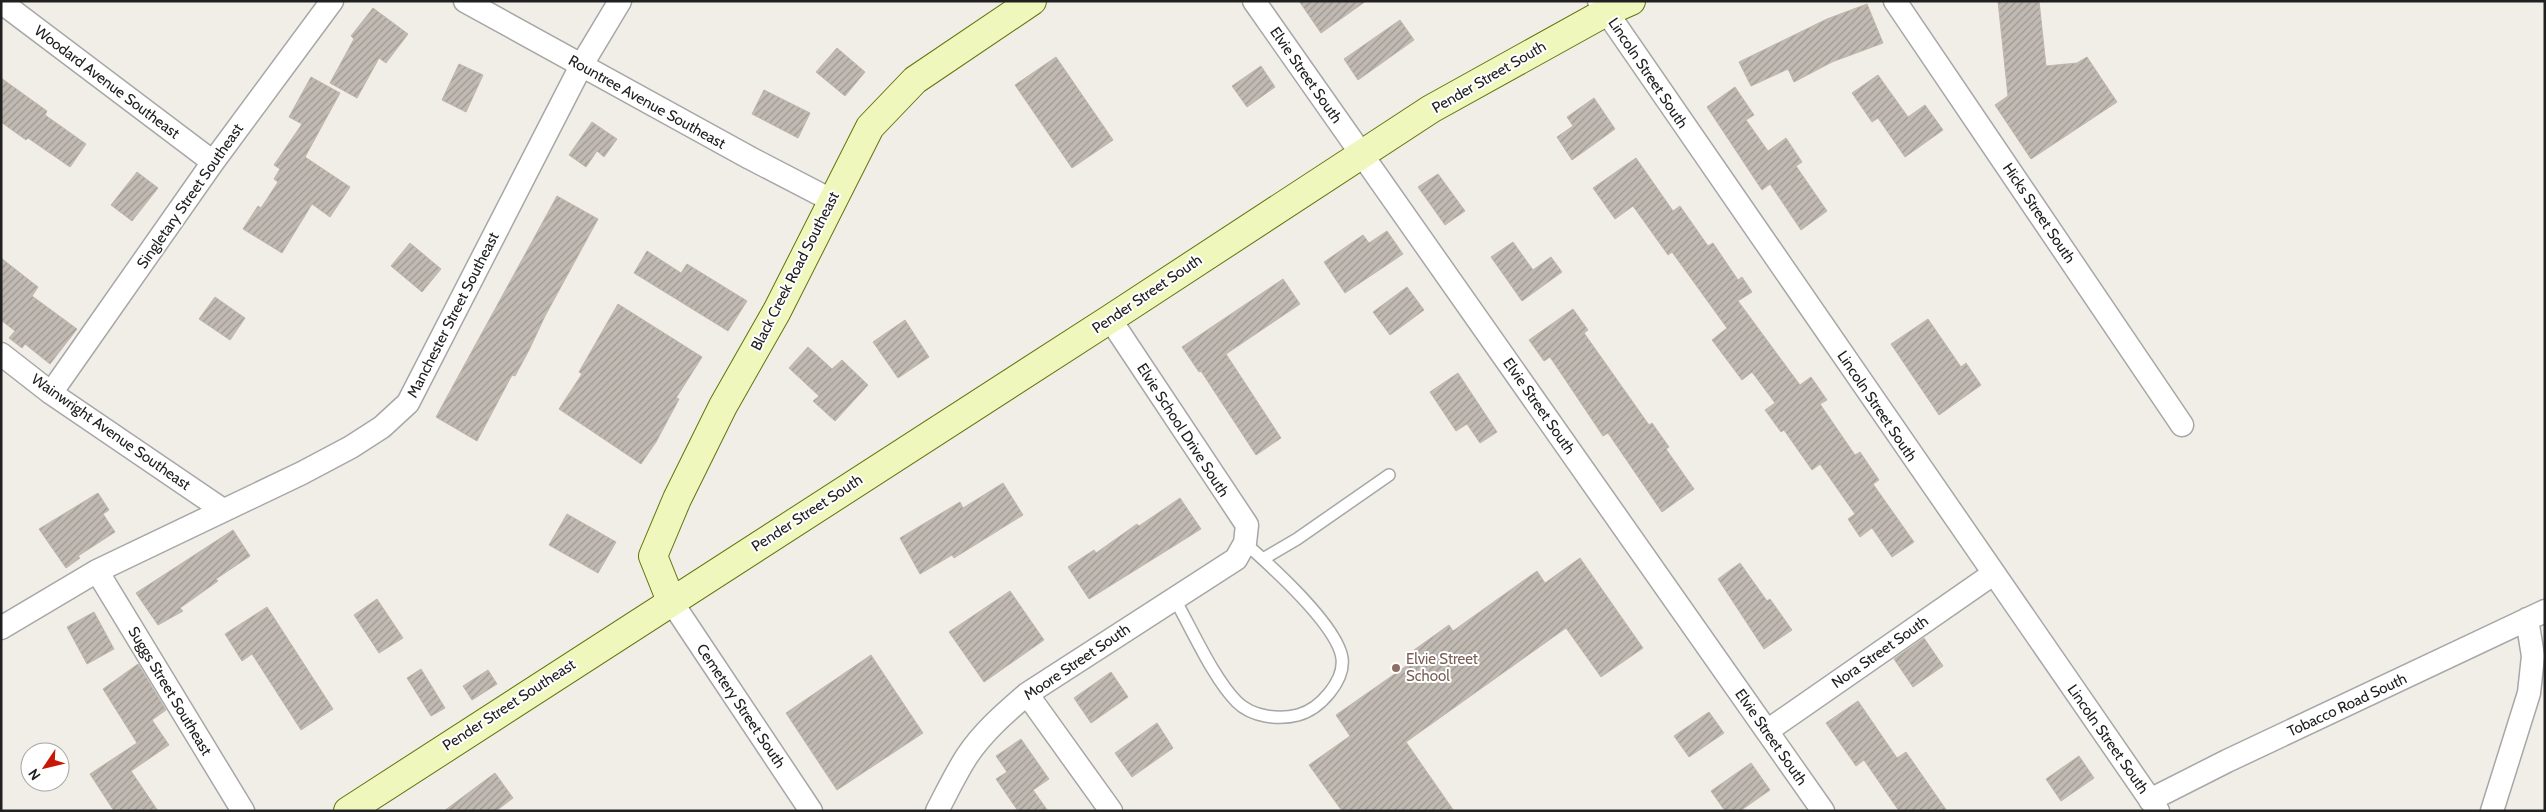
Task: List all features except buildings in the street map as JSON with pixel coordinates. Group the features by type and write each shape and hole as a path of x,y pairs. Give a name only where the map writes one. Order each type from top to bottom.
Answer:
{"street":[{"name":"Singletary Street Southeast","path":"51,393 213,162 332,1"},
{"name":"Rountree Avenue Southeast","path":"465,1 581,66 831,200"},
{"name":"Manchester Street Southeast","path":"1,628 97,571 302,473 351,446 382,426 408,403 581,66 620,1"},
{"name":"Black Creek Road Southeast","path":"671,600 652,556 677,499 719,415 777,311 831,200 870,127 915,80 1032,1"},
{"name":"Elvie Street South","path":"1254,1 1823,811"},
{"name":"Pender Street South","path":"671,600 1477,82 1602,6 1631,1"},
{"name":"Hicks Street South","path":"1895,1 2182,425"},
{"name":"Woodard Avenue Southeast","path":"1,2 213,162"},
{"name":"Lincoln Street South","path":"1602,6 2154,806"},
{"name":"Elvie School Drive South","path":"1110,319 1247,525 1245,543"},
{"name":"Wainwright Avenue Southeast","path":"6,360 51,393 223,510"},
{"name":"Moore Street South","path":"938,811 967,756 988,729 1027,694 1236,559 1245,543"},
{"name":"Suggs Street Southeast","path":"97,571 243,811"},
{"name":"Nora Street South","path":"1767,731 1993,574"},
{"name":"Pender Street Southeast","path":"348,811 671,600"},
{"name":"Cemetery Street South","path":"671,600 811,811"},
{"name":"Tobacco Road South","path":"2154,806 2227,761 2536,615"},
{"path":"2492,811 2529,693 2536,615"},
{"path":"1027,694 1111,811"}],"lane":[{"path":"1263,559 1297,539 1389,475"},
{"path":"1174,598 1224,685 1238,703 1253,713 1277,718 1299,715 1316,705 1330,692 1340,676 1342,658 1334,638 1314,612 1245,543"}],"place":[{"name":"Elvie Street School","path":"1396,668"}]}
